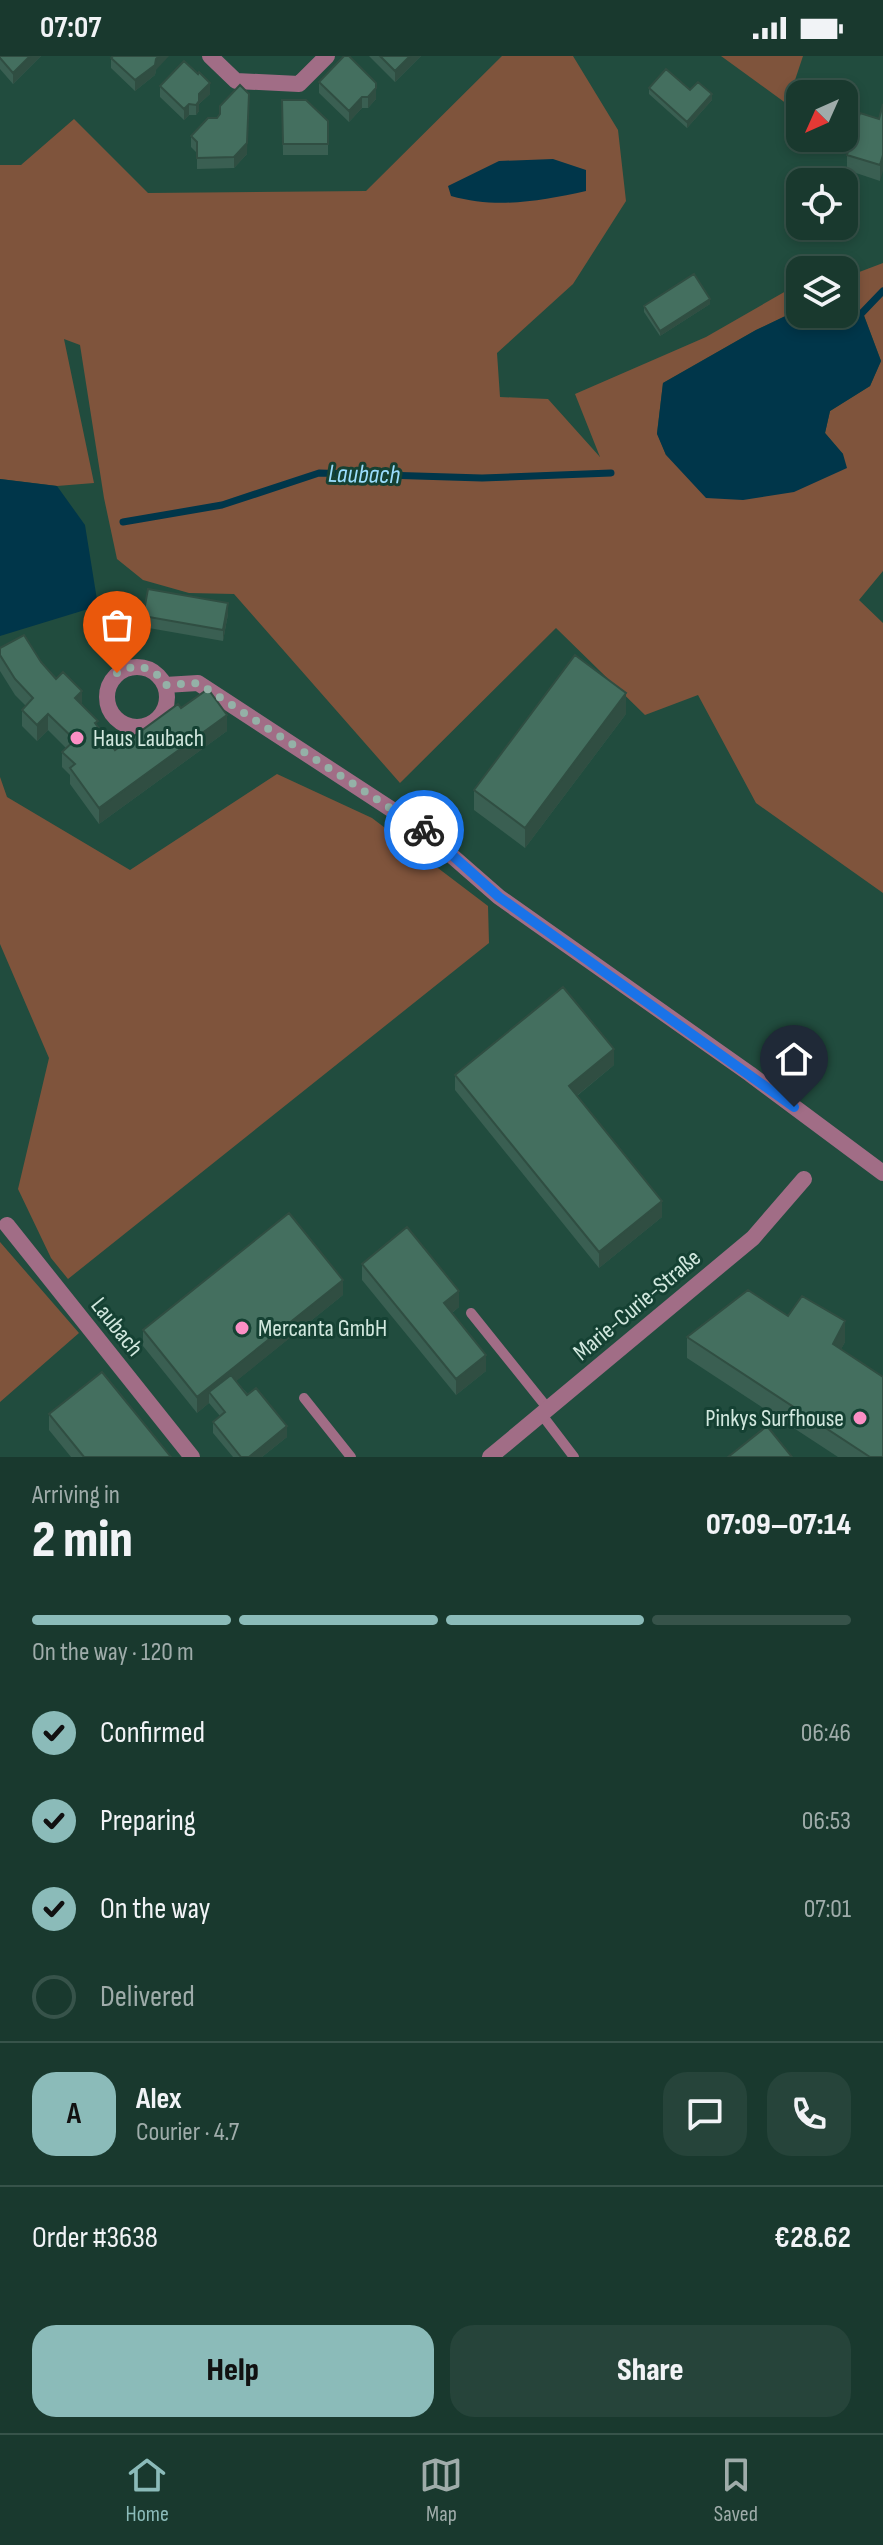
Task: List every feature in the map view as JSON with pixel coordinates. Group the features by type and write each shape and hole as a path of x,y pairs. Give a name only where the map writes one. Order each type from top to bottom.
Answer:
{"street":[{"path":"210,56 236,81 299,84 327,56"},
{"path":"165,685 198,683 420,828 499,897 750,1074 883,1173"},
{"name":"Marie-Curie-Straße","path":"490,1457 753,1238 804,1179"},
{"name":"Laubach","path":"7,1225 192,1457"}],"lane":[{"path":"471,1313 545,1412 574,1457"},
{"path":"304,1398 351,1457"}],"shaded area":[{"path":"502,56 573,56 618,130 626,201 573,284 497,353 500,397 548,399 600,457 575,394 706,337 786,291 786,316 663,383 657,433 666,455 843,454 825,433 830,411 870,386 881,361 863,313 858,311 858,272 883,263 883,571 859,600 883,623 883,893 756,803 698,695 645,715 556,628 400,783 234,594 189,593 143,580 117,559 104,498 80,345 64,339 94,483 57,486 0,479 0,165 21,165 74,119 148,193 366,191"},
{"path":"721,56 803,56 795,80 786,80 786,103"},
{"path":"277,774 372,818 488,906 489,943 68,1279 51,1258 18,1189 49,1058 0,944 0,777 7,797 130,870"},
{"path":"0,1242 79,1333 0,1402"}],"water":[{"path":"553,159 586,170 586,191 502,203 451,196 448,186 499,161"},
{"path":"858,311 863,313 881,361 870,386 830,411 825,433 843,454 847,468 794,492 743,500 706,498 666,455 657,434 663,383 786,316 786,328 858,328"},
{"path":"0,479 57,486 85,525 98,606 0,636"}],"building":[{"path":"0,56 30,56 13,73"},
{"path":"159,56 155,65 135,80 111,58"},
{"path":"344,56 349,56 376,83 376,88 368,97 362,97 349,111 319,82"},
{"path":"380,56 410,56 395,71"},
{"path":"184,61 210,83 199,94 196,105 189,104 184,109 160,86"},
{"path":"666,69 690,90 698,82 712,94 687,122 649,88"},
{"path":"240,85 249,94 247,143 234,157 197,158 197,142 191,136 208,118 217,118 220,106"},
{"path":"282,100 306,100 328,121 328,144 283,144"},
{"path":"883,104 883,155 880,165 847,155 848,152 858,152 860,113 879,119"},
{"path":"694,274 710,299 660,331 644,306"},
{"path":"148,589 228,603 223,630 143,616"},
{"path":"24,635 56,679 63,672 82,691 75,698 98,721 95,723 115,750 178,704 181,708 208,689 227,715 99,808 70,768 75,764 62,752 75,740 48,714 37,725 22,710 33,698 15,679 0,655 0,648"},
{"path":"575,655 626,693 525,828 474,790"},
{"path":"563,987 614,1049 569,1086 662,1201 599,1252 455,1075"},
{"path":"289,1213 343,1280 197,1397 143,1330"},
{"path":"407,1227 459,1291 444,1303 486,1355 456,1379 362,1264"},
{"path":"748,1290 788,1316 802,1296 845,1321 833,1344 883,1377 883,1457 870,1457 687,1337"},
{"path":"102,1372 171,1457 84,1457 49,1414"},
{"path":"231,1375 247,1395 256,1388 287,1426 249,1457 241,1457 213,1422 225,1412 209,1392"},
{"path":"767,1426 792,1457 728,1457"}],"waterway":[{"name":"Laubach","path":"858,317 883,291"},
{"name":"Laubach","path":"123,522 222,505 319,473 482,478 611,473"}],"way so far":[{"path":"117,673 125,668 144,667 153,671 165,685 198,683 424,830"}],"place":[{"name":"Haus Laubach","path":"77,738"},
{"name":"Mercanta GmbH","path":"242,1328"},
{"name":"Pinkys Surfhouse","path":"860,1418"}],"route":[{"path":"424,830 499,897 794,1107"}]}
